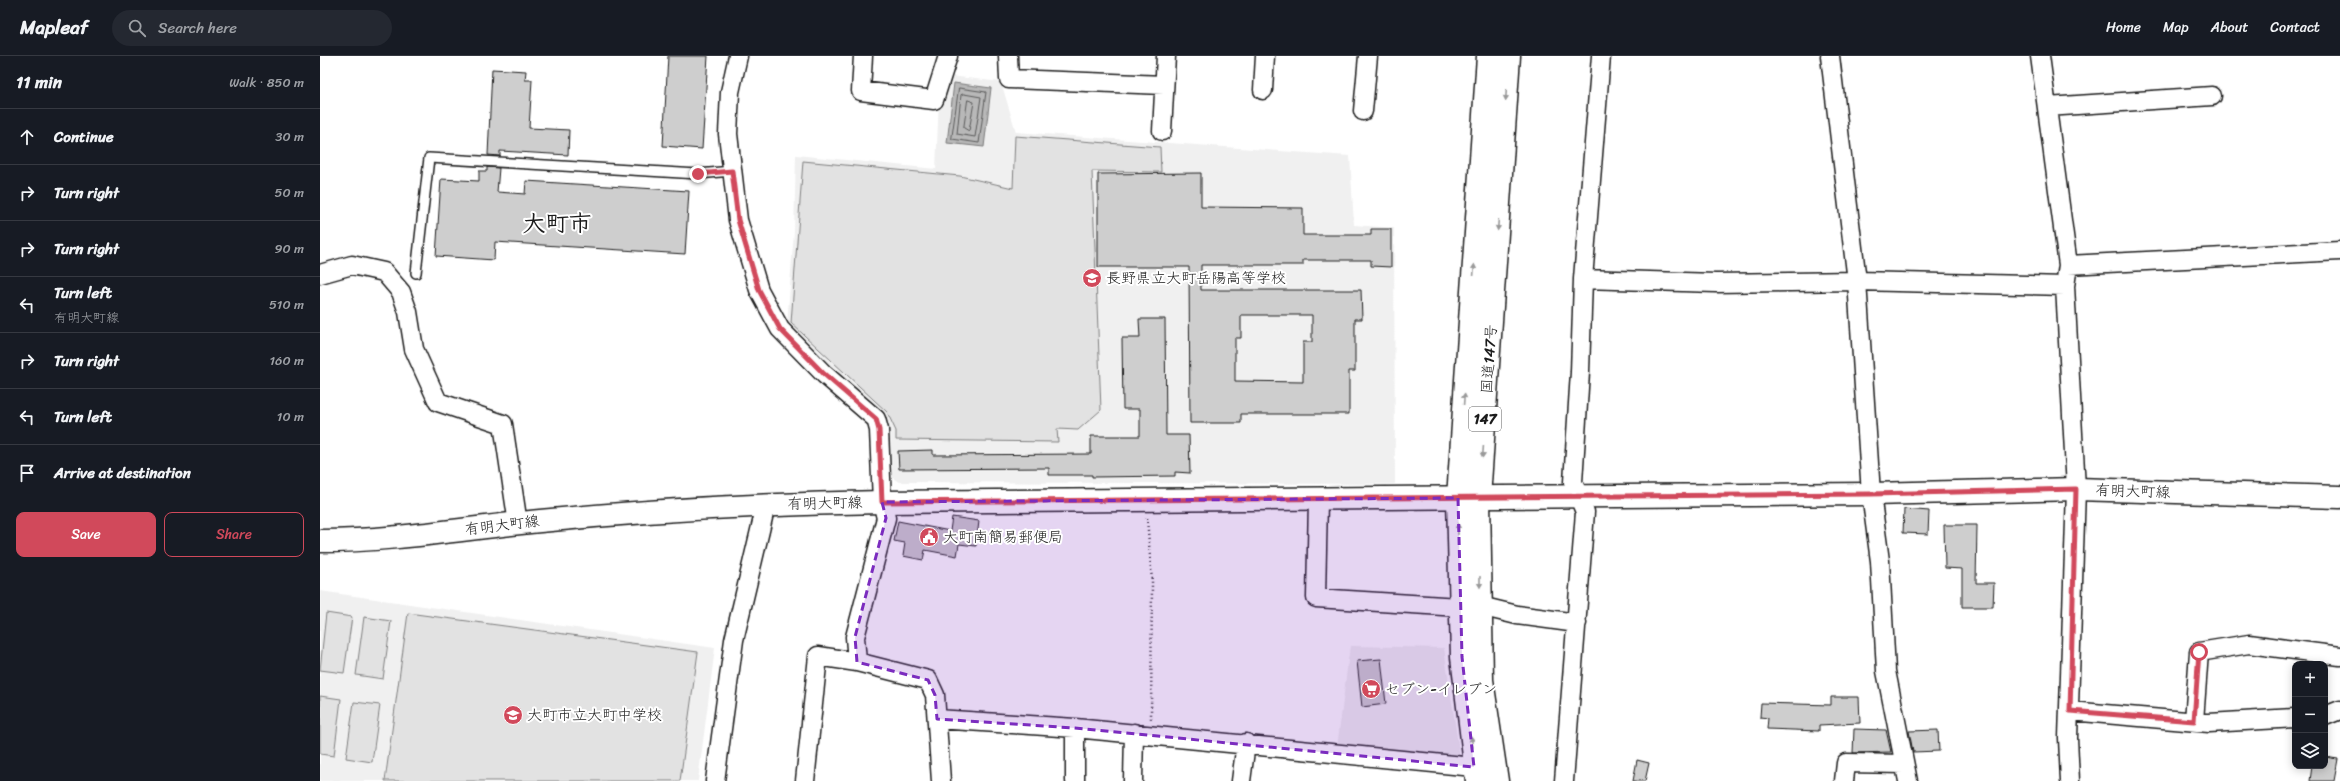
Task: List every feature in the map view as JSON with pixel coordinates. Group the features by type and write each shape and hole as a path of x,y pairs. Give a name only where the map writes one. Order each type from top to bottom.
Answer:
{"main road":[{"name":"国道147号","path":"1488,56 1458,498 1469,606 1497,781"},
{"name":"国道147号","path":"1476,774 1462,657 1469,606 1480,498 1509,56"},
{"name":"有明大町線","path":"320,541 358,541 539,521 766,504 1871,494 2076,489 2340,497"}],"street":[{"path":"738,56 730,92 728,134 738,220 759,290 780,329 824,374 876,419 879,430 882,502 886,518 855,637 857,662"},
{"path":"864,56 861,91 934,100 948,56"},
{"path":"1008,56 1009,79 1164,85"},
{"path":"1162,131 1166,56"},
{"path":"1263,90 1265,56"},
{"path":"1363,111 1368,56"},
{"path":"1564,781 1585,512 1573,482 1580,372 1583,279 1601,56"},
{"path":"1830,56 1857,281 1871,494 1880,561 1886,671 1906,772 1846,763 1844,781"},
{"path":"2040,56 2068,265 2065,286 2076,489 2068,738 2070,781"},
{"path":"2047,107 2212,96"},
{"path":"2068,265 2340,251"},
{"path":"320,274 352,265 384,272 401,292 408,312 414,348 438,402 503,424 518,524"},
{"path":"1583,279 1716,283 1857,281 2065,286"},
{"path":"1318,500 1316,598 1469,606 1517,615 1577,623"},
{"path":"715,781 734,640 766,504"},
{"path":"2194,721 2199,652 2250,644 2340,656"},
{"path":"805,781 818,656 857,662 928,680 935,694 941,781"},
{"path":"2328,715 2340,710"},
{"path":"2070,711 2194,721 2258,722 2292,718"},
{"path":"937,719 1075,728 1246,743 1476,774"},
{"path":"1075,728 1075,781"},
{"path":"1133,781 1143,734"},
{"path":"1241,781 1246,743"}],"lane":[{"path":"416,273 428,158 698,174 732,171"}],"path":[{"path":"1143,734 1152,581 1146,500"}],"highlighted area":[{"path":"1458,498 1462,657 1474,767 1075,728 937,719 935,695 928,680 857,662 855,637 886,518 882,502"}],"shaded area":[{"name":"長野県立大町岳陽高等学校","path":"950,76 1001,82 1016,132 1350,156 1354,225 1394,228 1395,484 899,482 891,477 888,429 881,411 787,325 794,231 796,155 936,169 939,97"},
{"path":"1015,136 1160,147 1161,172 1092,171 1101,410 1078,430 1057,429 1058,442 896,440 896,431 887,412 791,323 803,161 960,176 1013,188"},
{"name":"大町市立大町中学校","path":"320,591 715,648 698,781 320,781"},
{"path":"326,613 352,617 344,673 320,670"},
{"name":"大町市立大町中学校","path":"408,613 698,652 680,781 385,781"},
{"path":"364,617 391,621 383,679 356,675"},
{"path":"1350,646 1444,648 1460,758 1337,748"},
{"path":"320,696 341,699 334,756 320,754"},
{"path":"354,702 380,705 372,762 346,758"}],"water":[{"path":"954,83 991,88 984,147 947,143"}],"building":[{"path":"668,56 708,56 702,149 663,146"},
{"path":"492,69 526,71 525,80 532,80 529,128 569,130 568,155 500,151 500,156 488,155"},
{"path":"487,167 499,168 497,192 525,194 526,181 689,191 685,254 495,242 494,260 436,256 441,179 479,181 479,171 487,171"},
{"path":"1201,173 1201,207 1303,208 1303,235 1371,235 1371,229 1391,229 1391,267 1371,266 1371,260 1303,260 1303,265 1201,265 1201,290 1361,290 1362,319 1355,319 1355,371 1349,371 1349,414 1241,414 1241,423 1190,423 1189,267 1098,267 1098,174","holes":["1241,315 1312,315 1312,342 1303,342 1303,382 1235,381 1235,338 1241,338"]},
{"path":"1139,319 1165,319 1166,435 1189,435 1190,473 1175,472 1175,476 1092,477 1092,475 1049,475 1049,468 899,469 898,451 933,450 933,455 1091,454 1091,436 1140,436 1140,409 1123,409 1122,338 1140,338"},
{"path":"1904,509 1929,511 1928,534 1903,533"},
{"path":"952,517 979,521 976,546 959,544 957,556 925,550 923,560 903,556 905,543 894,541 898,521 950,531"},
{"path":"1944,525 1977,525 1976,583 1994,583 1993,607 1962,607 1962,569 1945,568"},
{"path":"1381,659 1386,704 1362,707 1357,661"},
{"path":"1831,697 1859,697 1860,723 1819,725 1819,731 1767,729 1768,718 1760,717 1761,703 1831,705"},
{"path":"1854,729 1886,730 1891,752 1853,753"},
{"path":"1938,730 1939,751 1913,752 1909,731"},
{"path":"2328,757 2338,759 2334,781 2310,781 2312,769 2328,769"},
{"path":"1637,760 1649,763 1645,781 1633,781"}],"place":[{"name":"長野県立大町岳陽高等学校","path":"1092,278"},
{"name":"大町南簡易郵便局","path":"929,537"},
{"name":"セブン-イレブン","path":"1371,689"},
{"name":"大町市立大町中学校","path":"513,715"}],"district":[{"name":"大町市","path":"557,223"}],"route":[{"path":"698,174 732,171 738,220 759,290 780,329 824,374 876,419 879,430 881,457 882,502 1318,500 1871,494 2076,489 2070,711 2194,721 2199,652"}]}
